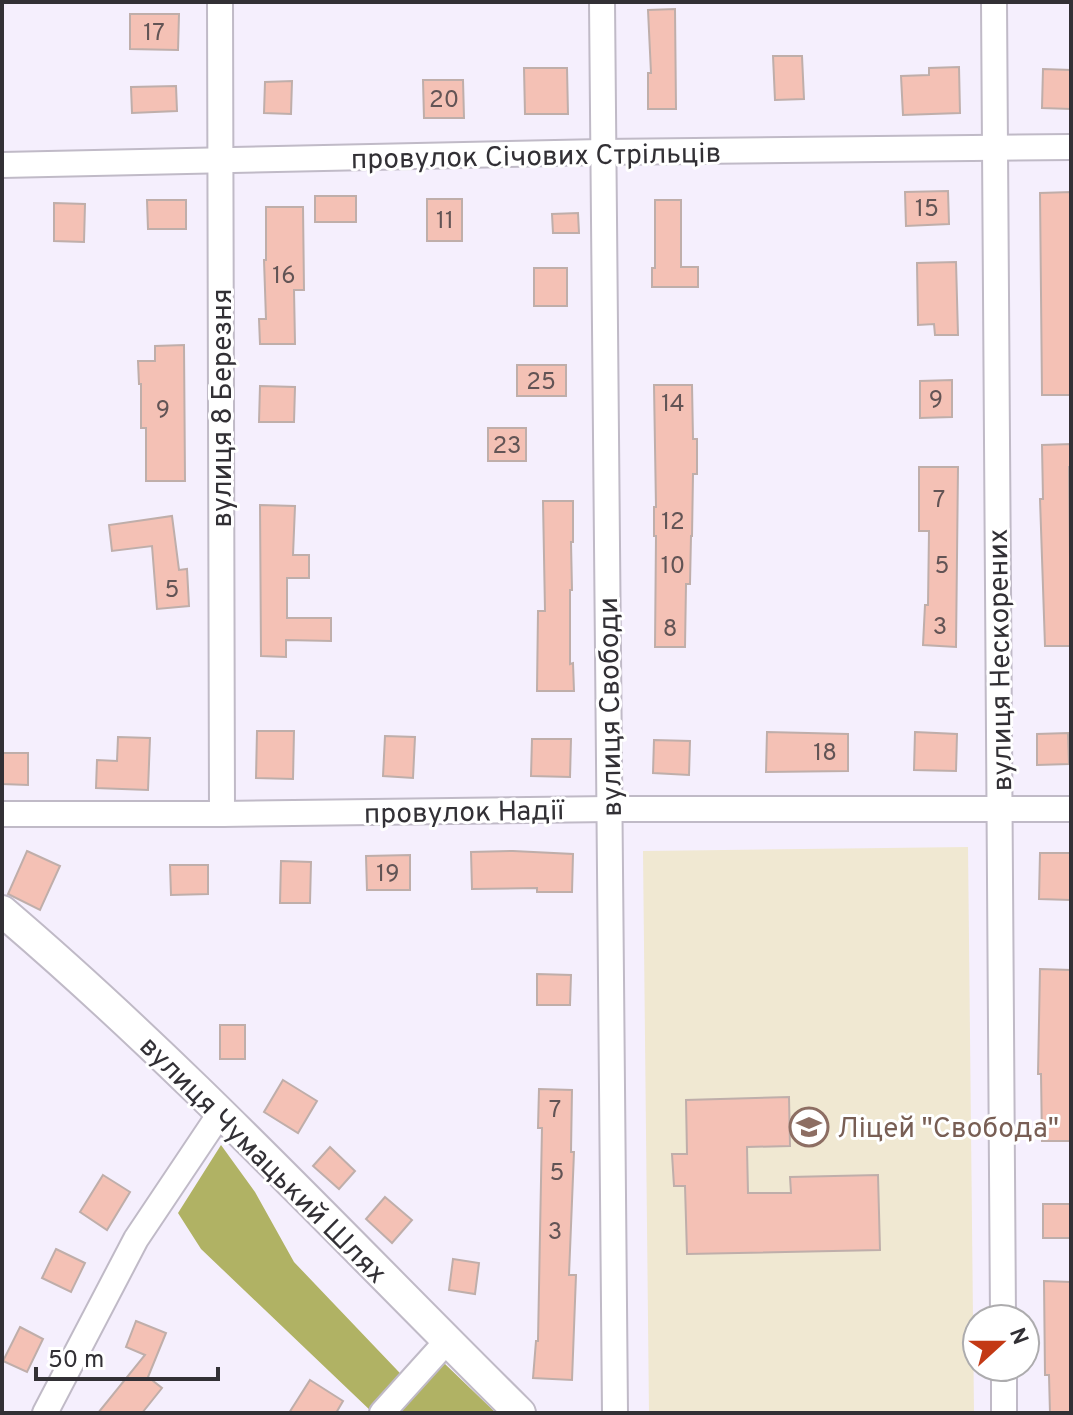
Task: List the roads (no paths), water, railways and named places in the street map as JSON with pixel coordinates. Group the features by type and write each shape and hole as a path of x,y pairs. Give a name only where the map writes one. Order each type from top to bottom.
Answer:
{"street":[{"name":"вулиця 8 Березня","path":"220,2 222,814"},
{"name":"вулиця Свободи","path":"602,2 615,1413"},
{"name":"вулиця Нескорених","path":"994,2 1003,1303"},
{"name":"провулок Січових Стрільців","path":"2,165 602,152 1071,147"},
{"name":"провулок Надії","path":"2,814 1071,809"},
{"name":"вулиця Чумацький Шлях","path":"2,911 64,964 221,1112 520,1413"},
{"path":"45,1413 136,1239 221,1112"},
{"path":"382,1413 447,1341"},
{"path":"1004,1383 1004,1413"}],"place":[{"name":"Ліцей \"Свобода\"","path":"809,1127"}]}
